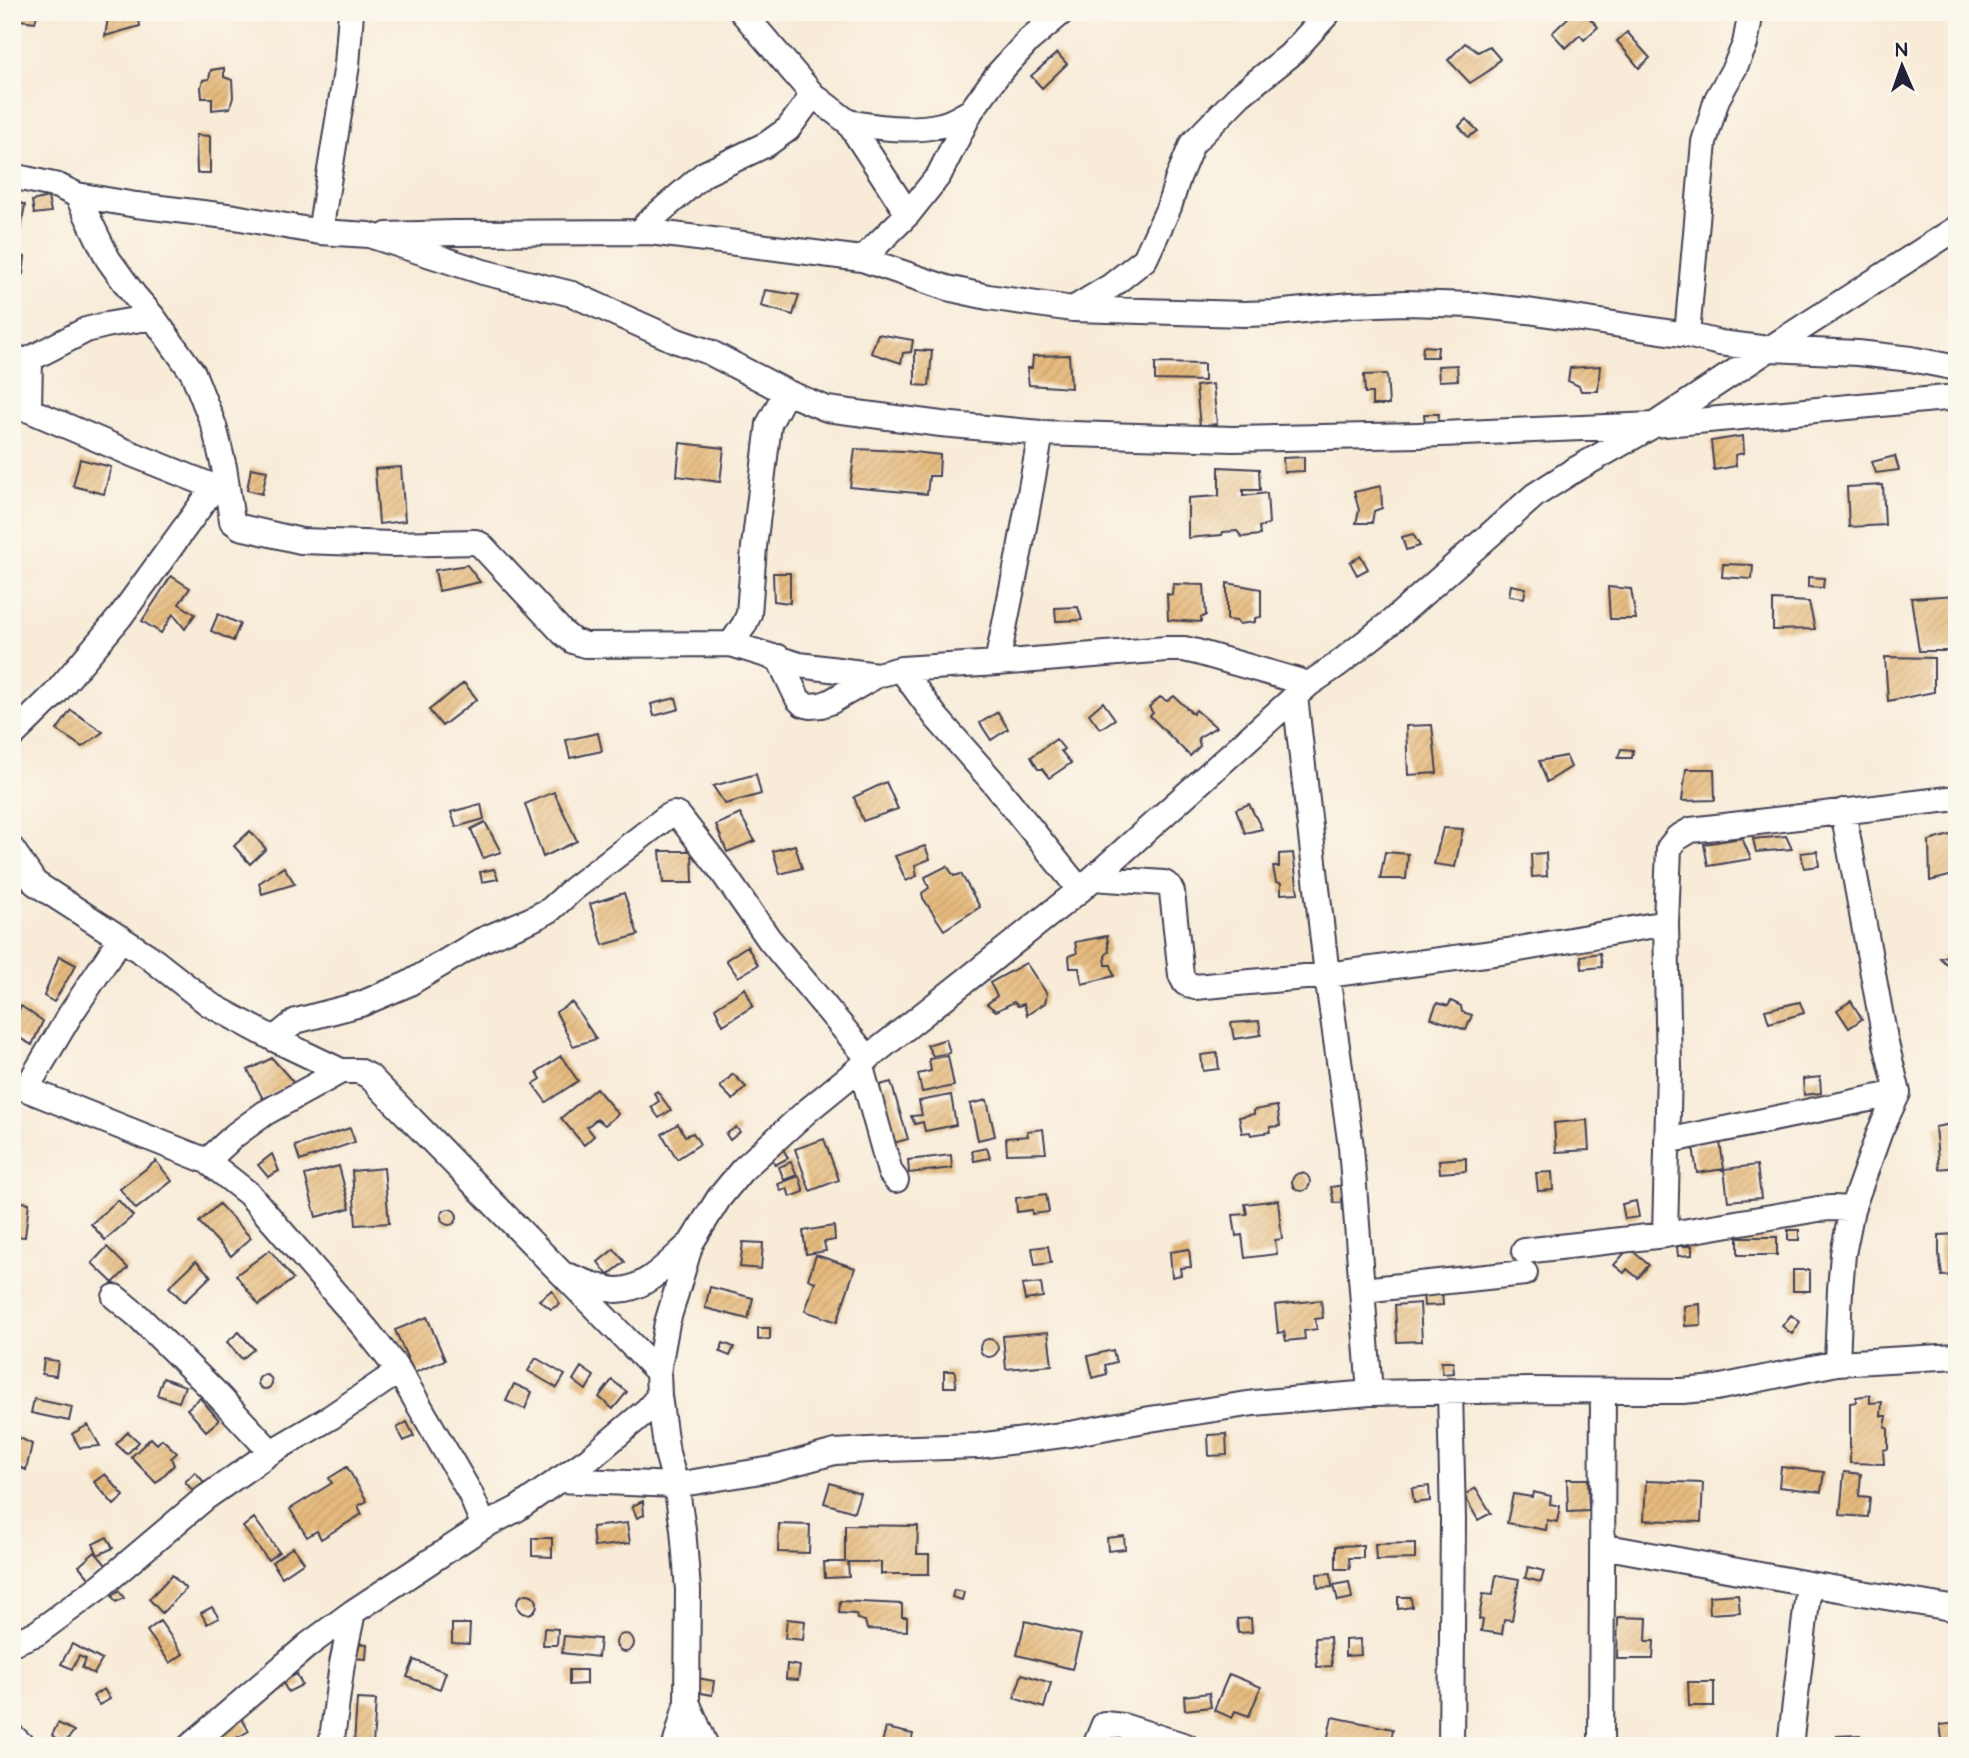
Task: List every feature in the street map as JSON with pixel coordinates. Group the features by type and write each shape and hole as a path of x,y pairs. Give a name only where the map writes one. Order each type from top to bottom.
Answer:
{"street":[{"path":"320,232 347,65 351,12"},
{"path":"742,12 813,95 848,122 908,214"},
{"path":"862,260 908,214 939,175 971,111 998,74 1062,12"},
{"path":"1073,309 1111,286 1145,259 1169,207 1192,144 1240,95 1290,55 1329,12"},
{"path":"1686,335 1704,142 1717,99 1745,44 1751,12"},
{"path":"650,232 647,223 683,190 704,174 767,144 788,129 813,95"},
{"path":"848,122 870,127 943,125 971,111"},
{"path":"12,176 58,186 77,195 320,232 369,235 650,232 862,260 947,288 988,297 1073,309 1244,314 1351,305 1473,305 1528,310 1686,335 1720,343 1911,359 1957,368"},
{"path":"77,195 108,259 193,373 214,426 224,467 221,489 232,521 240,527 301,541 392,544 475,542 481,545 564,634 585,645 731,643 799,665 877,675"},
{"path":"675,1746 687,1702 688,1590 683,1529 676,1485 667,1453 658,1372 667,1323 691,1243 719,1198 742,1170 864,1063 1086,884 1302,690 1391,622 1535,495 1654,425 1957,228"},
{"path":"369,235 483,272 572,294 677,341 709,352 786,392 827,409 941,424 1041,433 1246,439 1419,435 1654,425 1957,397"},
{"path":"153,317 86,330 21,360 20,408 221,489"},
{"path":"731,643 750,614 754,547 769,424 786,392"},
{"path":"997,663 1041,433"},
{"path":"12,736 55,694 221,489"},
{"path":"778,657 798,699 810,706 830,702 877,675 901,669 1166,649 1184,649 1302,690"},
{"path":"901,669 936,717 1086,884 1164,883 1169,886 1172,892 1181,975 1185,983 1195,987 1327,975 1508,951 1665,923"},
{"path":"1302,690 1327,975 1352,1147 1370,1393"},
{"path":"1665,1235 1669,1068 1665,923 1669,848 1677,838 1691,830 1957,798"},
{"path":"1838,1363 1843,1254 1852,1209 1880,1131 1898,1094 1885,1039 1843,811"},
{"path":"274,1039 296,1021 361,1004 408,984 480,941 550,910 573,889 674,814 679,816 713,859 769,939 864,1063 890,1172 896,1180"},
{"path":"12,849 35,883"},
{"path":"12,869 148,956 209,1004 341,1071 359,1071 369,1076 658,1372"},
{"path":"121,939 26,1089 207,1161 249,1194 399,1371 470,1493 484,1526"},
{"path":"207,1161 235,1135 265,1113 341,1071"},
{"path":"1667,1141 1898,1094"},
{"path":"1362,1290 1818,1209 1852,1209"},
{"path":"564,1275 615,1290 633,1287 650,1278 691,1243"},
{"path":"115,1297 138,1315 271,1452"},
{"path":"558,1480 676,1485 772,1469 820,1455 855,1450 978,1446 1070,1434 1254,1403 1370,1393 1682,1391 1716,1388 1838,1363 1957,1356"},
{"path":"12,1643 37,1633 102,1585 205,1498 271,1452 331,1417 399,1371"},
{"path":"1450,1391 1453,1520 1451,1746"},
{"path":"1601,1746 1603,1391"},
{"path":"191,1746 308,1645 353,1612 589,1459 659,1396"},
{"path":"1602,1546 1957,1609"},
{"path":"1790,1746 1809,1584"},
{"path":"331,1746 342,1664 353,1612"},
{"path":"687,1702 706,1746"},
{"path":"1095,1746 1104,1724 1123,1726 1186,1746"},
{"path":"12,1736 23,1746"}],"building":[{"path":"12,12 38,12 35,22 12,19"},
{"path":"109,12 138,12 140,26 105,36"},
{"path":"1574,12 1584,12 1598,27 1584,40 1580,35 1566,48 1552,33"},
{"path":"1627,32 1650,58 1639,68 1617,41"},
{"path":"1465,43 1478,52 1489,46 1500,59 1490,70 1470,83 1448,60"},
{"path":"1057,53 1067,64 1042,88 1031,76"},
{"path":"224,68 224,77 232,80 233,97 230,108 212,110 212,98 202,98 203,80 209,79 211,70"},
{"path":"1466,119 1478,131 1468,137 1459,126"},
{"path":"196,135 210,136 210,173 197,173"},
{"path":"48,197 51,212 34,214 32,201"},
{"path":"12,199 25,205 18,241 12,240"},
{"path":"12,254 25,257 23,274 12,272"},
{"path":"765,290 799,295 793,315 761,306"},
{"path":"878,334 913,340 911,352 903,353 901,363 871,353"},
{"path":"1423,346 1438,347 1437,357 1422,357"},
{"path":"915,350 932,351 929,386 915,385"},
{"path":"1069,355 1071,388 1029,385 1027,368 1032,368 1033,356"},
{"path":"1155,363 1204,364 1204,381 1155,380"},
{"path":"1457,365 1458,380 1439,381 1438,366"},
{"path":"1600,366 1598,391 1581,391 1579,386 1568,381 1570,368"},
{"path":"1387,374 1389,405 1372,405 1372,393 1365,393 1364,375"},
{"path":"1213,384 1217,424 1200,426 1196,386"},
{"path":"1424,414 1439,414 1438,422 1425,423"},
{"path":"1743,436 1744,453 1735,455 1736,466 1714,470 1711,441"},
{"path":"680,443 724,448 720,482 677,476"},
{"path":"855,449 940,455 939,476 929,476 927,494 850,487"},
{"path":"1895,456 1899,470 1876,473 1872,462"},
{"path":"1304,457 1304,471 1284,472 1283,458"},
{"path":"80,459 111,467 104,494 73,486"},
{"path":"401,467 405,521 379,524 375,469"},
{"path":"1219,467 1259,469 1260,490 1243,490 1243,496 1267,493 1269,524 1259,527 1260,535 1242,537 1237,531 1188,538 1188,498 1219,496"},
{"path":"251,468 267,471 262,494 247,490"},
{"path":"1883,485 1885,525 1849,527 1847,487"},
{"path":"1381,486 1382,508 1374,511 1372,523 1356,523 1359,510 1354,492"},
{"path":"1413,534 1420,546 1406,550 1402,537"},
{"path":"1361,556 1368,569 1357,575 1350,562"},
{"path":"1723,564 1753,565 1752,579 1722,577"},
{"path":"467,565 480,582 439,591 435,570"},
{"path":"773,573 790,573 790,603 774,601"},
{"path":"171,576 190,588 179,604 195,614 185,629 173,614 161,633 142,621"},
{"path":"1808,577 1824,578 1823,588 1808,587"},
{"path":"1227,583 1261,589 1261,617 1255,618 1255,622 1239,624 1237,621 1227,620"},
{"path":"1173,584 1204,585 1206,615 1201,618 1201,622 1168,620 1167,594 1172,595"},
{"path":"1511,585 1526,588 1524,598 1509,596"},
{"path":"1608,587 1631,589 1636,619 1610,619"},
{"path":"1957,595 1957,651 1919,651 1911,598"},
{"path":"1773,600 1809,602 1815,629 1773,630"},
{"path":"1078,607 1082,620 1056,621 1055,608"},
{"path":"218,614 240,624 233,641 211,631"},
{"path":"1885,657 1934,658 1934,692 1888,701"},
{"path":"464,683 477,699 442,726 429,710"},
{"path":"1174,696 1193,714 1196,710 1216,727 1198,738 1200,746 1190,756 1150,716 1153,713 1149,707 1160,697 1167,701"},
{"path":"676,698 679,709 654,716 651,704"},
{"path":"1103,702 1115,719 1100,729 1089,714"},
{"path":"71,710 103,732 82,747 57,730"},
{"path":"998,712 1008,729 991,740 980,723"},
{"path":"1432,725 1437,773 1408,775 1406,726"},
{"path":"598,733 602,751 570,758 566,740"},
{"path":"1056,739 1064,749 1061,751 1071,763 1049,778 1042,769 1038,769 1031,757"},
{"path":"1621,749 1633,750 1632,758 1618,758"},
{"path":"1566,756 1571,767 1547,782 1539,761"},
{"path":"1686,769 1714,769 1715,800 1682,801"},
{"path":"756,774 761,794 725,804 713,786"},
{"path":"886,782 898,809 863,821 854,797"},
{"path":"554,792 577,841 543,857 525,804"},
{"path":"481,804 484,819 456,827 451,812"},
{"path":"1249,804 1262,829 1245,833 1236,809"},
{"path":"740,814 755,841 727,852 716,825"},
{"path":"485,822 501,852 483,858 471,829"},
{"path":"1443,828 1463,829 1455,867 1434,864"},
{"path":"250,831 266,849 250,864 234,846"},
{"path":"1957,833 1957,874 1930,881 1929,841"},
{"path":"1786,836 1792,849 1756,852 1753,839"},
{"path":"1742,838 1751,859 1708,866 1704,844"},
{"path":"795,845 802,868 780,874 773,851"},
{"path":"925,846 930,859 915,865 917,876 906,881 895,856"},
{"path":"660,851 692,851 693,883 663,883"},
{"path":"1817,851 1819,866 1804,868 1801,853"},
{"path":"1385,852 1408,854 1406,879 1380,879"},
{"path":"1293,853 1298,893 1281,894 1281,883 1276,882 1273,867 1279,867 1279,854"},
{"path":"1546,853 1547,876 1532,877 1531,854"},
{"path":"947,866 954,876 961,874 980,907 944,930 922,893 929,888 925,877"},
{"path":"284,867 295,884 262,894 259,883"},
{"path":"494,869 498,879 482,882 480,872"},
{"path":"624,893 638,935 603,945 590,904"},
{"path":"1107,936 1109,951 1105,956 1106,965 1111,965 1114,976 1082,984 1079,968 1070,968 1069,956 1077,953 1075,942"},
{"path":"747,946 758,965 738,977 726,960"},
{"path":"1600,953 1602,967 1582,969 1581,956"},
{"path":"1957,953 1957,974 1940,958"},
{"path":"59,956 76,965 54,1002 44,996"},
{"path":"1026,963 1047,994 1045,1003 1027,1015 1024,1004 1018,1006 1014,1002 996,1011 987,1004 997,996 990,983"},
{"path":"745,988 753,1006 723,1025 715,1008"},
{"path":"1451,1001 1461,1006 1462,1012 1472,1015 1466,1030 1431,1018 1437,1003 1448,1006"},
{"path":"1851,1001 1862,1019 1849,1028 1837,1010"},
{"path":"572,1002 596,1039 573,1046 556,1012"},
{"path":"1800,1002 1804,1013 1769,1023 1765,1010"},
{"path":"21,1006 43,1021 32,1045 12,1034 12,1024"},
{"path":"1259,1021 1261,1035 1234,1039 1231,1023"},
{"path":"946,1039 950,1053 933,1056 927,1045"},
{"path":"1217,1053 1219,1069 1203,1071 1201,1055"},
{"path":"561,1056 578,1081 546,1102 533,1084 541,1079 537,1072"},
{"path":"948,1056 954,1086 922,1092 918,1074 931,1071 929,1059"},
{"path":"272,1058 294,1083 263,1099 248,1070"},
{"path":"733,1074 746,1087 733,1100 720,1087"},
{"path":"1820,1077 1821,1093 1804,1095 1803,1079"},
{"path":"891,1082 908,1139 893,1143 876,1086"},
{"path":"596,1088 618,1114 605,1125 597,1119 587,1127 594,1136 584,1145 561,1118"},
{"path":"657,1091 671,1110 659,1118 651,1107 659,1101 654,1093"},
{"path":"951,1095 956,1125 925,1131 923,1122 915,1124 911,1116 922,1115 919,1101"},
{"path":"987,1100 995,1136 978,1140 970,1104"},
{"path":"1277,1106 1280,1126 1270,1127 1270,1132 1251,1135 1250,1132 1242,1133 1239,1117 1254,1114 1254,1110"},
{"path":"1587,1120 1589,1150 1556,1152 1554,1123"},
{"path":"1957,1123 1957,1167 1939,1169 1935,1127"},
{"path":"678,1124 685,1136 693,1133 700,1144 677,1159 662,1134"},
{"path":"736,1127 740,1132 730,1140 726,1134"},
{"path":"350,1128 355,1142 300,1161 295,1146"},
{"path":"1043,1129 1046,1153 1007,1154 1006,1138 1028,1136 1027,1131"},
{"path":"824,1139 839,1180 810,1191 795,1149"},
{"path":"1720,1142 1724,1169 1697,1173 1693,1146"},
{"path":"782,1147 788,1158 775,1165 772,1158 778,1155 776,1150"},
{"path":"987,1148 990,1158 974,1161 972,1151"},
{"path":"272,1154 279,1171 268,1177 258,1165"},
{"path":"951,1155 952,1168 909,1173 908,1160"},
{"path":"1466,1158 1466,1171 1440,1173 1439,1160"},
{"path":"156,1161 172,1181 136,1209 120,1189"},
{"path":"791,1162 797,1175 784,1180 779,1167"},
{"path":"1757,1165 1761,1198 1728,1201 1724,1169"},
{"path":"339,1166 350,1208 316,1217 305,1175"},
{"path":"384,1168 389,1223 356,1225 352,1171"},
{"path":"1552,1172 1553,1190 1538,1191 1536,1173"},
{"path":"1297,1173 1305,1173 1310,1182 1308,1189 1297,1191 1292,1186 1292,1178"},
{"path":"799,1176 804,1192 790,1197 787,1188 781,1191 778,1184"},
{"path":"1344,1185 1346,1202 1334,1203 1331,1187"},
{"path":"1046,1194 1049,1212 1017,1212 1016,1198"},
{"path":"118,1200 133,1216 105,1240 91,1224"},
{"path":"1278,1200 1282,1239 1275,1240 1277,1254 1245,1258 1242,1235 1236,1236 1233,1215 1247,1214 1245,1204"},
{"path":"12,1201 29,1203 25,1237 12,1236"},
{"path":"1636,1201 1639,1217 1625,1219 1622,1204"},
{"path":"219,1204 251,1238 231,1256 199,1222"},
{"path":"446,1209 452,1209 457,1217 455,1223 446,1225 441,1220 441,1214"},
{"path":"834,1226 835,1240 824,1242 826,1251 806,1254 803,1231"},
{"path":"1788,1230 1799,1230 1799,1240 1788,1240"},
{"path":"1957,1234 1957,1275 1942,1276 1939,1235"},
{"path":"1738,1237 1777,1237 1777,1255 1738,1255"},
{"path":"743,1242 763,1243 761,1269 740,1267"},
{"path":"1048,1246 1051,1263 1035,1265 1032,1248"},
{"path":"1677,1246 1692,1246 1692,1255 1678,1256"},
{"path":"107,1247 128,1268 113,1283 92,1263"},
{"path":"1629,1248 1649,1265 1638,1278 1627,1269 1624,1273 1614,1265"},
{"path":"614,1249 625,1262 608,1275 598,1262"},
{"path":"1189,1249 1191,1267 1180,1268 1181,1275 1172,1277 1170,1252"},
{"path":"270,1250 293,1279 259,1305 236,1275"},
{"path":"816,1255 855,1268 837,1322 805,1311 815,1282 808,1279"},
{"path":"196,1261 211,1276 184,1302 169,1287"},
{"path":"1793,1270 1810,1270 1810,1291 1793,1291"},
{"path":"1041,1283 1043,1297 1025,1300 1022,1285"},
{"path":"710,1287 753,1298 748,1319 705,1308"},
{"path":"552,1290 560,1304 551,1309 539,1300"},
{"path":"1442,1290 1443,1305 1424,1306 1423,1291"},
{"path":"1321,1300 1323,1318 1315,1319 1317,1329 1304,1331 1305,1339 1286,1341 1284,1332 1278,1333 1275,1305"},
{"path":"1420,1303 1422,1341 1397,1342 1395,1305"},
{"path":"1700,1304 1701,1325 1685,1326 1684,1306"},
{"path":"1791,1315 1800,1322 1792,1334 1782,1326"},
{"path":"427,1317 445,1360 414,1373 395,1330"},
{"path":"758,1328 770,1328 770,1339 758,1340"},
{"path":"239,1332 254,1349 242,1359 227,1342"},
{"path":"1048,1332 1052,1365 1006,1369 1003,1336"},
{"path":"985,1339 993,1339 998,1348 996,1355 985,1357 980,1352 980,1344"},
{"path":"723,1343 734,1347 730,1356 720,1352"},
{"path":"1113,1350 1116,1362 1105,1365 1107,1374 1093,1378 1088,1356"},
{"path":"536,1358 565,1375 557,1388 528,1371"},
{"path":"44,1359 58,1361 56,1376 42,1374"},
{"path":"1441,1362 1453,1362 1454,1373 1443,1374"},
{"path":"581,1367 594,1376 586,1390 573,1380"},
{"path":"944,1371 955,1371 956,1387 944,1387"},
{"path":"265,1375 270,1377 270,1387 265,1389 260,1387 258,1382 260,1377"},
{"path":"163,1378 185,1386 179,1402 157,1395"},
{"path":"612,1380 627,1392 613,1409 599,1397"},
{"path":"514,1384 532,1392 525,1409 506,1401"},
{"path":"1870,1395 1870,1403 1882,1402 1881,1416 1887,1416 1885,1427 1888,1429 1888,1449 1883,1450 1884,1464 1850,1463 1850,1403 1856,1402 1856,1397"},
{"path":"200,1398 219,1420 206,1431 187,1409"},
{"path":"34,1399 72,1407 69,1421 31,1413"},
{"path":"407,1422 414,1436 404,1441 397,1428"},
{"path":"88,1425 100,1446 80,1448 72,1434"},
{"path":"128,1432 139,1442 127,1454 116,1444"},
{"path":"12,1434 32,1444 26,1470 12,1464"},
{"path":"1226,1434 1227,1455 1209,1456 1208,1435"},
{"path":"151,1438 157,1444 162,1439 177,1453 171,1458 174,1465 156,1483 131,1457"},
{"path":"347,1467 367,1501 358,1506 362,1514 321,1539 317,1531 307,1537 290,1509 332,1483 329,1478"},
{"path":"1781,1467 1824,1472 1821,1492 1779,1487"},
{"path":"195,1472 204,1482 194,1492 185,1482"},
{"path":"1844,1472 1861,1474 1859,1496 1870,1497 1868,1517 1840,1515"},
{"path":"105,1474 124,1496 114,1505 94,1482"},
{"path":"1567,1479 1588,1479 1589,1511 1568,1512"},
{"path":"1646,1481 1703,1483 1701,1522 1644,1520"},
{"path":"830,1483 860,1493 854,1512 824,1503"},
{"path":"1429,1486 1430,1501 1414,1503 1412,1488"},
{"path":"1476,1488 1491,1513 1478,1520 1464,1495"},
{"path":"1533,1492 1551,1496 1550,1504 1560,1506 1557,1522 1547,1520 1546,1530 1507,1523 1513,1494 1532,1497"},
{"path":"643,1501 644,1515 637,1518 632,1506"},
{"path":"254,1518 279,1552 268,1560 243,1527"},
{"path":"627,1523 630,1543 594,1547 592,1527"},
{"path":"779,1524 810,1525 809,1553 778,1552"},
{"path":"845,1525 918,1526 917,1554 929,1554 929,1574 881,1574 881,1562 848,1562 849,1577 825,1578 824,1562 845,1562"},
{"path":"1124,1536 1125,1549 1108,1551 1107,1538"},
{"path":"107,1537 113,1548 98,1555 93,1544"},
{"path":"532,1538 552,1538 552,1557 532,1556"},
{"path":"1415,1543 1415,1559 1376,1560 1375,1544"},
{"path":"1363,1545 1363,1558 1349,1558 1350,1569 1336,1569 1336,1546"},
{"path":"293,1547 304,1562 282,1577 272,1562"},
{"path":"95,1552 106,1565 90,1579 79,1566"},
{"path":"1528,1567 1544,1571 1541,1582 1525,1578"},
{"path":"1331,1573 1332,1587 1318,1588 1317,1574"},
{"path":"172,1575 186,1589 162,1613 149,1599"},
{"path":"1496,1575 1519,1579 1512,1620 1504,1619 1502,1634 1481,1631 1483,1620 1479,1619 1483,1594 1493,1595"},
{"path":"1349,1582 1352,1598 1338,1601 1334,1585"},
{"path":"954,1590 964,1592 962,1600 952,1597"},
{"path":"119,1591 124,1598 116,1602 112,1596"},
{"path":"527,1594 534,1597 537,1604 534,1611 527,1614 520,1611 517,1604 520,1597"},
{"path":"1738,1594 1740,1612 1710,1614 1709,1596"},
{"path":"1398,1597 1411,1597 1412,1607 1398,1609"},
{"path":"840,1601 902,1604 902,1617 907,1617 907,1631 867,1629 865,1621 857,1619 856,1614 839,1613"},
{"path":"212,1607 219,1618 207,1624 201,1613"},
{"path":"1618,1617 1647,1618 1646,1641 1654,1641 1653,1659 1617,1659"},
{"path":"1251,1618 1252,1632 1238,1633 1237,1619"},
{"path":"787,1619 805,1621 803,1640 785,1638"},
{"path":"160,1621 183,1654 170,1663 147,1631"},
{"path":"1025,1621 1081,1635 1072,1669 1017,1655"},
{"path":"452,1624 470,1624 469,1644 452,1643"},
{"path":"544,1628 558,1629 557,1645 543,1645"},
{"path":"621,1634 629,1634 634,1643 632,1650 621,1652 616,1647 616,1639"},
{"path":"564,1636 600,1639 598,1657 562,1653"},
{"path":"1330,1637 1332,1666 1317,1667 1315,1638"},
{"path":"1360,1639 1361,1655 1345,1656 1345,1640"},
{"path":"354,1643 367,1644 366,1659 353,1658"},
{"path":"72,1644 102,1660 94,1674 82,1668 86,1659 79,1656 72,1669 61,1664"},
{"path":"414,1660 446,1672 440,1689 407,1677"},
{"path":"787,1664 800,1666 798,1680 786,1679"},
{"path":"569,1670 586,1670 586,1684 569,1685"},
{"path":"297,1674 302,1685 288,1692 282,1681"},
{"path":"1022,1674 1051,1683 1044,1708 1014,1698"},
{"path":"1229,1674 1261,1687 1249,1716 1235,1711 1232,1718 1214,1710"},
{"path":"697,1678 714,1681 712,1695 695,1692"},
{"path":"1688,1682 1714,1682 1714,1706 1689,1706"},
{"path":"104,1689 110,1699 99,1705 93,1696"},
{"path":"1209,1693 1211,1707 1185,1710 1184,1696"},
{"path":"357,1699 376,1700 373,1745 354,1744"},
{"path":"240,1716 249,1731 222,1746 214,1732"},
{"path":"1332,1717 1393,1729 1390,1746 1326,1746"},
{"path":"58,1723 74,1731 63,1745 52,1735"},
{"path":"1957,1723 1957,1746 1943,1746 1940,1725"},
{"path":"886,1728 913,1734 910,1746 881,1746"},
{"path":"1860,1735 1860,1746 1838,1746 1837,1736"}]}
